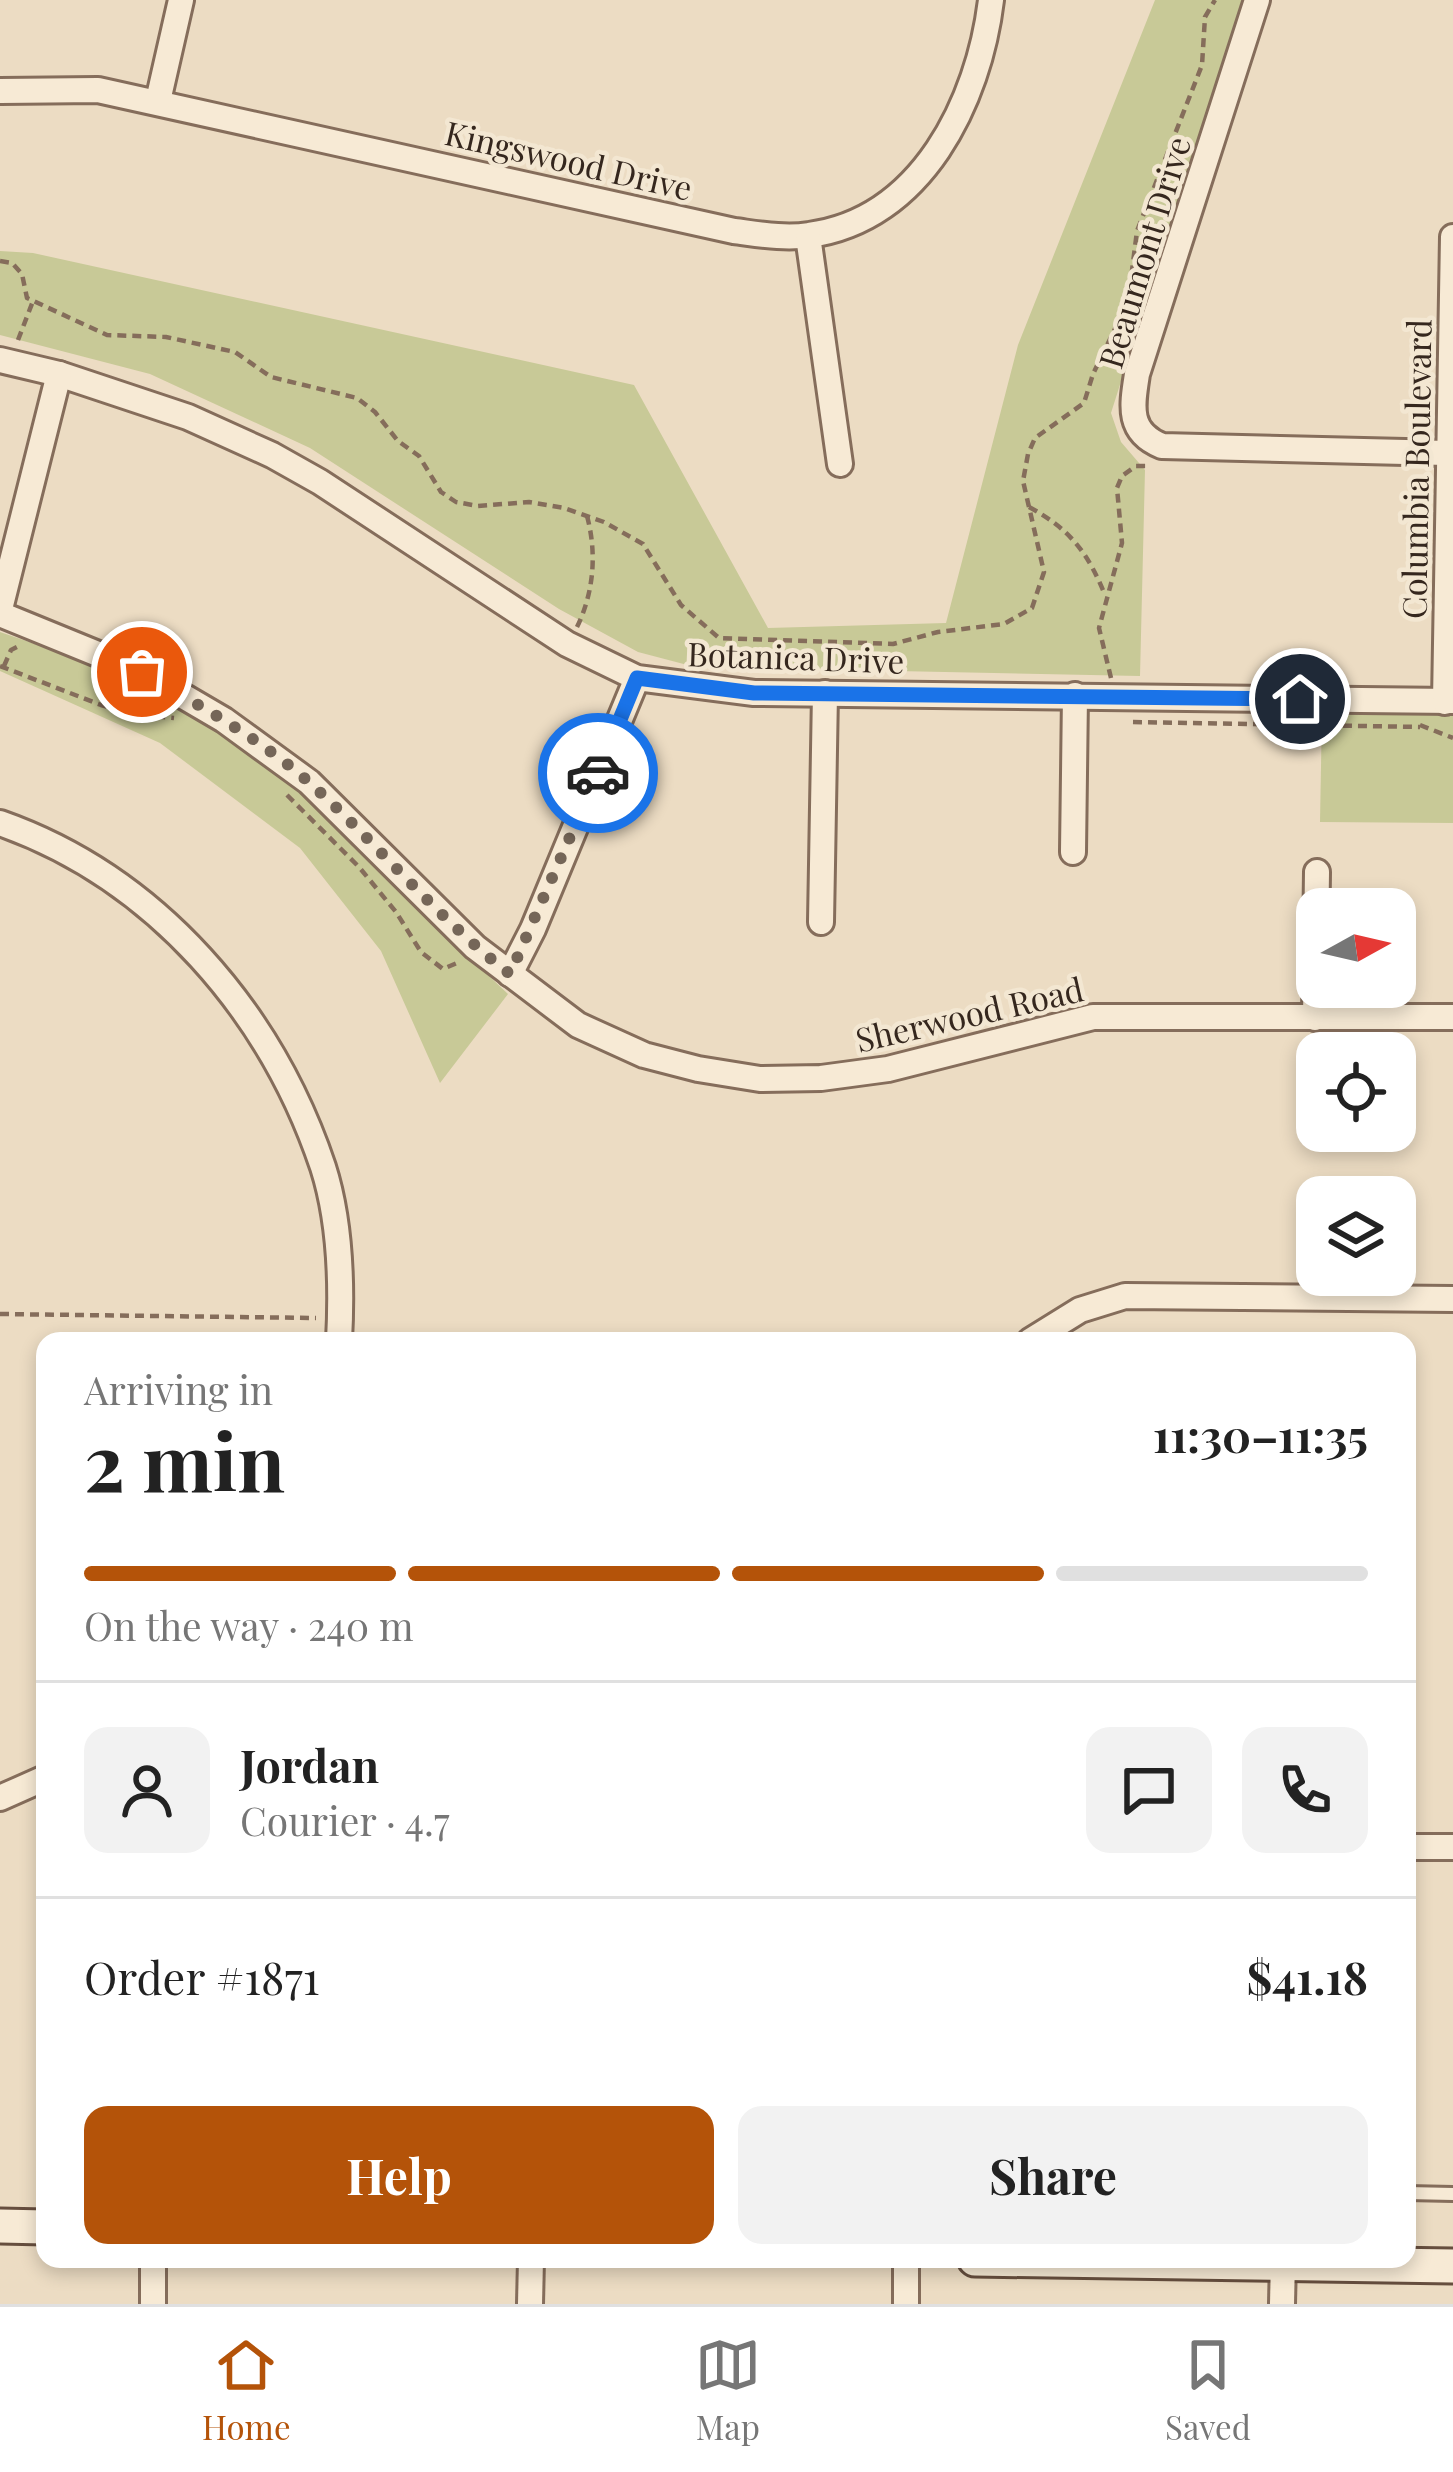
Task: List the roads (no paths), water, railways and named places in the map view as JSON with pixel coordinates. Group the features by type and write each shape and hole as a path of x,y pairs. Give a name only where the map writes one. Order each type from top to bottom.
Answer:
{"main road":[{"path":"0,2226 36,2227"},
{"path":"0,2245 36,2246"},
{"path":"1416,2246 1453,2247"},
{"path":"1416,2265 1453,2266"}],"street":[{"path":"158,101 181,0"},
{"name":"Kingswood Drive","path":"0,91 98,90 734,231 808,236 860,220 889,203 937,154 973,79 987,34 991,0"},
{"name":"Beaumont Drive","path":"1257,0 1137,374 1131,411 1135,425 1162,446 1447,453"},
{"path":"808,236 840,464"},
{"name":"Columbia Boulevard","path":"1449,702 1447,453 1453,237"},
{"name":"Botanica Drive","path":"0,359 188,417 272,455 567,644 637,678 703,689 825,693 1449,702"},
{"name":"Sherwood Road","path":"58,374 0,612 142,672 265,748 309,782 476,947 578,1025 644,1054 698,1069 760,1078 821,1078 888,1070 1093,1017 1453,1016"},
{"path":"510,974 637,678"},
{"path":"820,922 825,693"},
{"path":"1072,852 1075,695"},
{"path":"0,823 96,867 153,909 196,950 245,1012 291,1087 324,1171 338,1256 339,1329"},
{"path":"1315,1018 1317,872"},
{"path":"1045,1332 1081,1310 1125,1296 1453,1299"},
{"path":"0,1798 36,1782"},
{"path":"1416,1847 1453,1847"},
{"path":"153,2268 153,2304"},
{"path":"530,2268 530,2304"},
{"path":"906,2268 906,2304"},
{"path":"1282,2304 1283,2268"}],"lane":[{"path":"1416,2193 1453,2194"}]}
